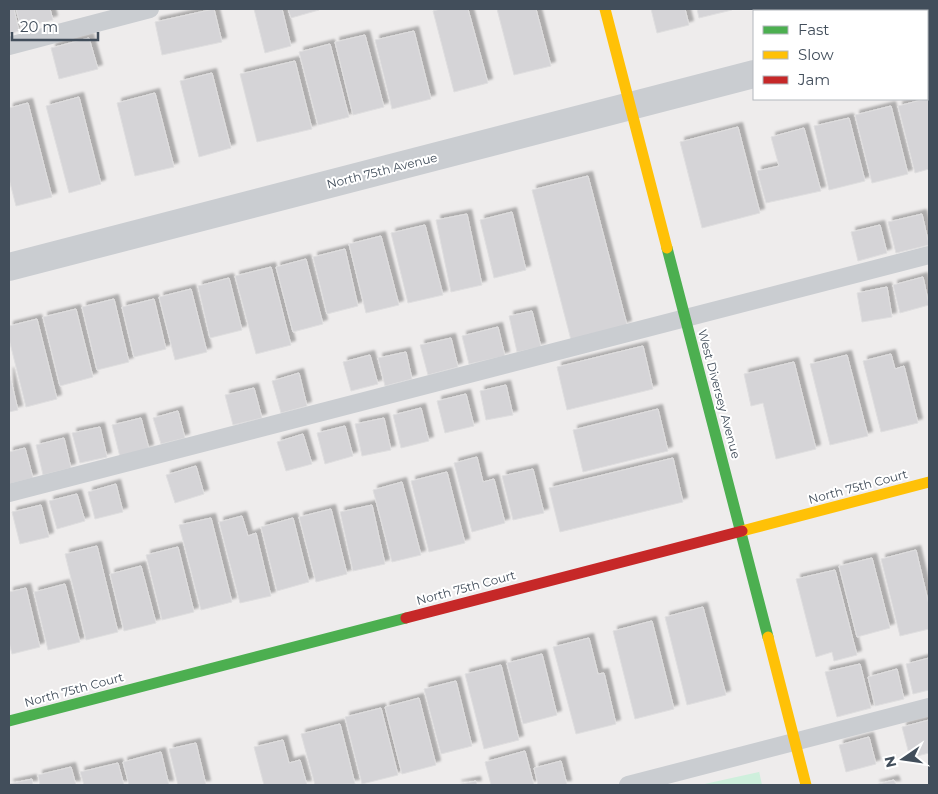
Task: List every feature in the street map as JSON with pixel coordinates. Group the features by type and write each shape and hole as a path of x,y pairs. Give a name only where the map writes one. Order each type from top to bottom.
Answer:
{"street":[{"name":"West Diversey Avenue","path":"605,9 806,785"},
{"name":"North 75th Avenue","path":"9,267 753,74"},
{"name":"North 75th Court","path":"9,721 929,482"}],"lane":[{"path":"9,46 150,9"},
{"path":"9,493 929,255"},
{"path":"628,785 929,707"}],"green space":[{"path":"759,772 762,785 700,785"}],"building":[{"path":"9,9 14,9 19,31 9,34"},
{"path":"16,9 50,9 53,20 21,28"},
{"path":"214,9 222,42 162,55 155,22"},
{"path":"254,9 282,9 291,46 265,53"},
{"path":"288,9 319,9 319,10 291,18"},
{"path":"441,9 468,9 488,83 454,92 433,11"},
{"path":"497,9 536,9 551,66 514,75"},
{"path":"651,9 685,9 689,25 657,33"},
{"path":"697,9 731,9 732,10 699,18"},
{"path":"414,31 431,99 392,109 375,40"},
{"path":"365,35 384,107 353,115 335,42"},
{"path":"89,38 98,69 59,79 51,48"},
{"path":"330,44 349,117 318,125 299,52"},
{"path":"295,61 312,129 257,142 240,74"},
{"path":"212,73 231,148 199,157 180,81"},
{"path":"155,93 174,167 135,176 117,103"},
{"path":"79,97 101,184 69,193 46,106"},
{"path":"928,98 929,169 915,173 898,106 928,100"},
{"path":"28,103 52,197 16,206 9,179 9,108"},
{"path":"891,106 908,174 872,183 855,115"},
{"path":"849,118 865,181 829,190 814,126"},
{"path":"738,127 760,213 702,228 680,142"},
{"path":"804,128 821,191 766,203 757,171 779,166 771,137"},
{"path":"588,176 627,325 571,340 532,190"},
{"path":"512,212 526,270 494,278 480,220"},
{"path":"467,214 482,285 451,292 436,220"},
{"path":"922,214 929,245 896,253 888,222"},
{"path":"425,225 443,295 408,303 391,233"},
{"path":"880,225 887,253 858,261 851,232"},
{"path":"381,236 399,305 366,313 349,244"},
{"path":"345,249 358,306 327,314 313,257"},
{"path":"306,259 323,324 293,332 276,267"},
{"path":"271,267 291,345 256,354 235,276"},
{"path":"923,277 929,305 900,313 893,285"},
{"path":"229,278 242,330 210,338 198,286"},
{"path":"887,287 892,317 862,322 857,293"},
{"path":"191,289 207,352 175,360 159,297"},
{"path":"114,299 129,362 97,370 82,307"},
{"path":"154,299 166,349 134,357 122,307"},
{"path":"76,309 93,377 60,386 43,317"},
{"path":"532,311 541,347 517,352 509,316"},
{"path":"37,319 57,399 26,407 9,339 9,326"},
{"path":"498,327 505,356 469,364 462,336"},
{"path":"451,338 458,367 428,375 420,345"},
{"path":"643,346 653,389 567,410 557,367"},
{"path":"406,352 412,379 385,386 378,358"},
{"path":"891,354 895,369 904,366 918,423 881,432 863,361"},
{"path":"370,355 378,384 351,391 343,362"},
{"path":"847,355 868,436 830,445 810,364"},
{"path":"794,362 816,449 776,459 763,403 751,406 744,374"},
{"path":"9,372 18,410 9,412"},
{"path":"299,373 307,406 281,413 272,381"},
{"path":"506,385 513,415 486,420 480,391"},
{"path":"254,388 262,418 233,425 225,395"},
{"path":"466,394 474,426 445,433 437,401"},
{"path":"421,408 429,441 401,448 393,415"},
{"path":"658,409 668,451 583,472 573,430"},
{"path":"178,411 185,438 161,444 153,418"},
{"path":"141,418 149,449 120,457 112,425"},
{"path":"384,418 391,450 362,456 355,424"},
{"path":"345,426 353,456 325,464 317,433"},
{"path":"100,427 107,457 80,463 72,433"},
{"path":"303,434 312,464 286,471 277,442"},
{"path":"64,438 71,468 43,475 36,445"},
{"path":"25,448 33,478 9,484 9,452"},
{"path":"477,457 483,482 494,479 505,523 472,532 454,463"},
{"path":"673,458 683,502 560,532 549,488"},
{"path":"196,466 204,494 175,503 166,475"},
{"path":"533,469 544,513 513,520 502,476"},
{"path":"447,472 465,543 429,552 411,481"},
{"path":"402,482 421,555 392,562 373,490"},
{"path":"116,484 123,512 95,519 88,492"},
{"path":"77,494 85,521 57,529 49,501"},
{"path":"41,505 49,537 20,544 12,512"},
{"path":"372,505 385,564 353,571 340,512"},
{"path":"331,509 347,574 316,582 299,517"},
{"path":"242,516 248,536 256,533 271,596 240,603 219,522"},
{"path":"211,518 232,602 201,610 179,525"},
{"path":"293,518 309,582 277,591 261,527"},
{"path":"97,546 118,632 86,640 65,554"},
{"path":"178,547 194,612 162,620 146,555"},
{"path":"916,550 929,605 929,629 900,636 881,559"},
{"path":"872,558 890,628 857,637 839,566"},
{"path":"141,566 156,623 124,631 110,574"},
{"path":"835,570 857,655 834,661 832,652 816,657 796,579"},
{"path":"65,584 80,642 48,650 34,592"},
{"path":"26,588 40,647 12,654 9,642 9,592"},
{"path":"703,607 726,695 687,705 665,617"},
{"path":"652,621 674,709 635,719 613,631"},
{"path":"589,638 598,674 604,673 616,724 576,734 553,647"},
{"path":"542,654 557,715 523,724 507,663"},
{"path":"929,658 929,690 913,694 906,664"},
{"path":"860,664 871,708 837,717 825,672"},
{"path":"501,665 519,740 484,749 465,674"},
{"path":"897,669 904,699 875,706 868,677"},
{"path":"456,681 472,746 441,754 424,689"},
{"path":"419,698 436,765 402,774 385,707"},
{"path":"381,708 398,775 362,784 345,717"},
{"path":"929,720 929,753 910,758 902,727"},
{"path":"340,724 355,784 315,785 301,734"},
{"path":"869,737 876,764 846,772 839,745"},
{"path":"283,740 289,763 300,760 307,785 264,785 254,747"},
{"path":"196,743 206,785 178,785 169,749"},
{"path":"525,751 534,785 491,785 485,762"},
{"path":"161,752 169,785 129,785 123,762"},
{"path":"561,761 567,785 538,785 534,768"},
{"path":"118,763 124,785 84,785 80,772"},
{"path":"71,767 76,785 40,785 38,775"},
{"path":"32,779 33,785 9,785 9,784"},
{"path":"894,780 896,785 875,785"},
{"path":"476,781 477,785 457,785"}],"traffic: fast":[{"path":"667,248 768,637"},
{"path":"9,721 406,618"}],"traffic: slow":[{"path":"605,9 667,248"},
{"path":"742,531 929,482"},
{"path":"768,637 806,785"}],"traffic: jam":[{"path":"406,618 742,531"}]}
